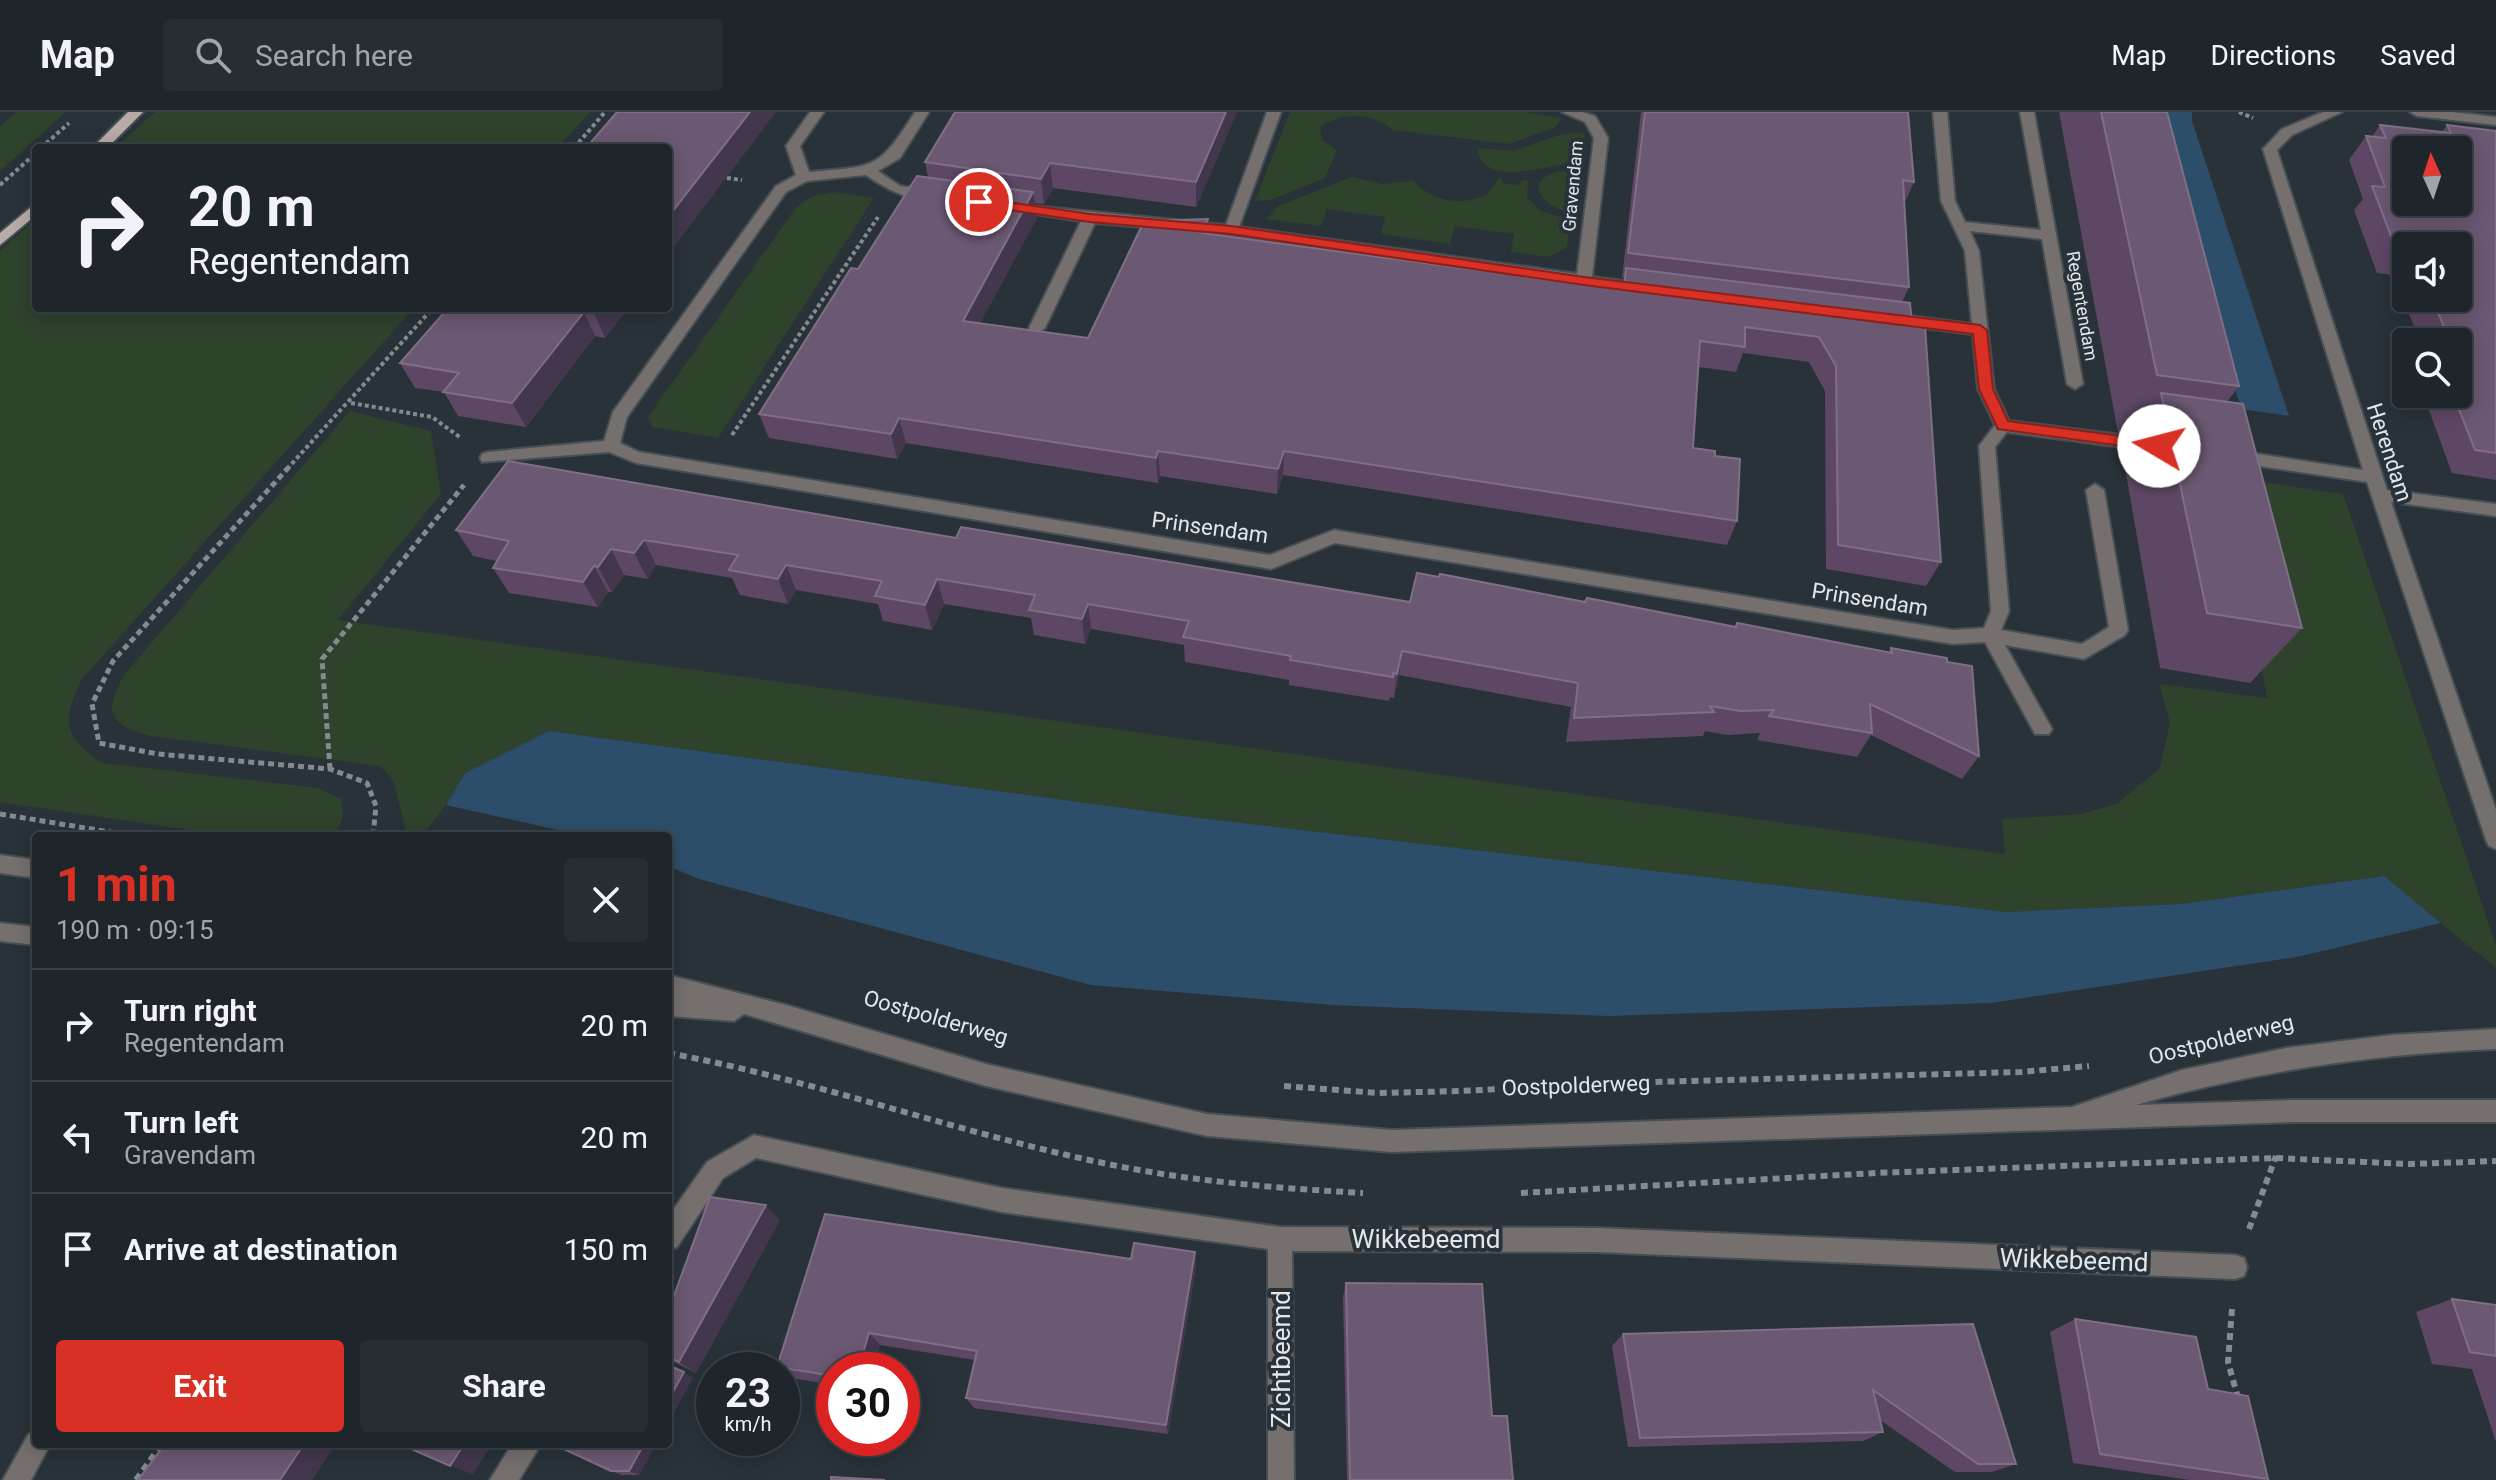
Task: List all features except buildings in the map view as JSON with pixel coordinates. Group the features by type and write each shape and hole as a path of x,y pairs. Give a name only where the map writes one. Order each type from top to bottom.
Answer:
{"main road":[{"path":"103,144 136,112"},
{"path":"0,241 32,211"}],"street":[{"path":"804,177 793,146 817,112"},
{"path":"611,446 619,416 781,189 804,177 869,171 895,155 922,112"},
{"path":"1231,230 1274,112"},
{"name":"Gravendam","path":"1569,112 1590,119 1601,138 1584,281"},
{"path":"1940,112 1948,201 1972,251 1986,389 2003,426"},
{"name":"Regentendam","path":"2027,112 2075,384"},
{"name":"Herendam","path":"2335,112 2287,132 2270,149 2374,477 2496,840"},
{"path":"2417,112 2496,121"},
{"path":"869,171 896,190 956,199"},
{"path":"986,203 1090,218 1231,230 1663,291"},
{"path":"1037,328 1090,218"},
{"name":"Regentendam","path":"1961,226 2049,235"},
{"path":"1869,316 1980,330"},
{"path":"2003,426 2174,448"},
{"path":"2003,426 1987,446 2000,611 1990,635 2042,729"},
{"name":"Prinsendam","path":"488,458 611,446 636,457 1271,562 1334,536 1953,637 1990,635 2084,652 2119,630 2095,490"},
{"path":"2221,455 2374,477"},
{"path":"2382,495 2496,510"},
{"path":"0,864 32,868"},
{"path":"0,932 32,936"},
{"name":"Oostpolderweg","path":"672,986 786,1015 986,1075 1207,1125 1392,1141 2292,1111 2496,1111"},
{"name":"Oostpolderweg","path":"672,1006 786,1015"},
{"name":"Oostpolderweg","path":"2066,1119 2127,1096 2317,1054 2424,1041 2496,1039"},
{"name":"Wikkebeemd","path":"672,1232 715,1170 754,1146 1002,1200 1280,1239 1596,1240 2235,1267"},
{"name":"Zichtbeemd","path":"1280,1239 1281,1480"},
{"path":"16,1480 35,1448"},
{"path":"503,1480 525,1448"}],"path":[{"path":"577,144 605,112"},
{"path":"45,144 71,121"},
{"path":"0,185 32,157"},
{"path":"710,176 765,184 804,177"},
{"path":"709,469 896,190"},
{"path":"373,832 376,806 367,783 330,769 158,754 99,743 92,704 113,661 430,312"},
{"path":"330,769 322,659 437,515 488,458 432,417 350,403"},
{"path":"0,814 110,832"},
{"name":"Oostpolderweg","path":"1269,1085 1378,1093 1419,1092 2021,1072 2102,1064"},
{"path":"136,1480 159,1448"}],"green space":[{"path":"16,112 66,112 0,171 0,126"},
{"path":"155,112 590,112 561,144 119,144"},
{"path":"1290,112 1526,112 1561,118 1556,127 1509,144 1392,130 1367,117 1338,119 1320,127 1322,140 1337,150 1325,178 1271,200 1255,201"},
{"path":"1582,133 1585,137 1580,164 1508,172 1484,163 1477,151 1479,148 1513,151 1562,134"},
{"path":"1567,170 1579,170 1572,214 1550,204 1539,191 1543,179"},
{"path":"1352,177 1382,184 1413,181 1429,193 1456,201 1486,195 1499,178 1502,183 1520,185 1521,181 1528,180 1527,197 1541,211 1571,220 1567,247 1549,257 1511,252 1514,234 1455,226 1450,244 1381,234 1385,217 1327,209 1321,226 1267,219 1278,206"},
{"path":"834,192 874,198 718,438 653,427 648,417 797,206 813,196"},
{"path":"32,222 32,312 410,312 82,679 69,717 73,736 103,763 318,788 341,799 343,817 337,832 203,832 0,802 0,251"},
{"path":"350,411 431,431 441,494 338,620 2005,854 2002,819 2082,814 2118,803 2160,768 2170,723 2159,684 2267,698 2227,477 2343,494 2496,945 2496,968 2383,876 2181,904 2007,912 1191,817 549,731 465,773 425,832 406,832 393,780 380,766 137,732 119,722 112,709 124,675"}],"water":[{"path":"2157,112 2192,112 2192,121 2289,416 2241,409"},
{"path":"549,731 1191,817 2007,912 2181,904 2384,876 2441,923 2297,957 1991,1003 1608,1016 1332,1005 1091,985 699,879 672,868 672,832 567,832 446,805 465,773"}],"route":[{"path":"979,202 1090,218 1231,230 1584,281 1980,330 1986,389 2003,426 2159,446"}]}
